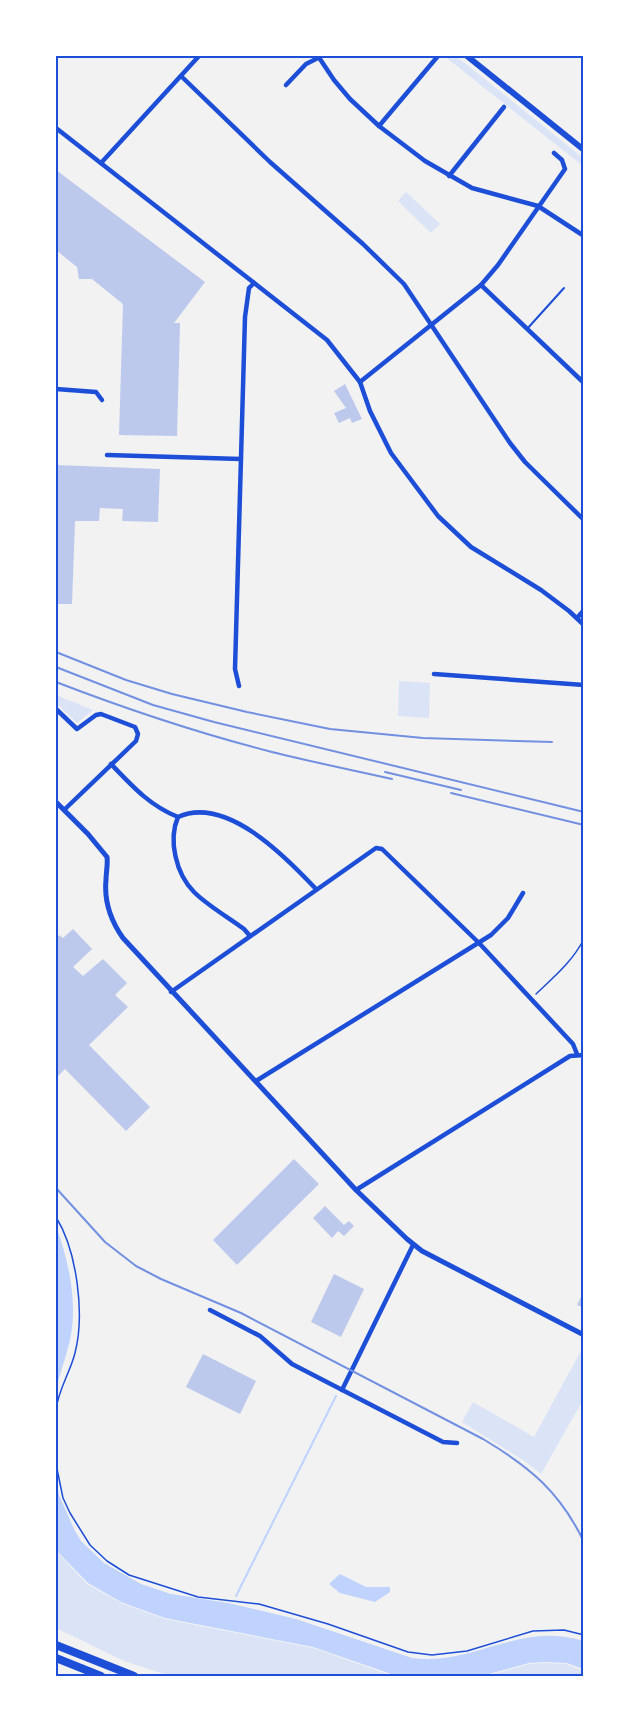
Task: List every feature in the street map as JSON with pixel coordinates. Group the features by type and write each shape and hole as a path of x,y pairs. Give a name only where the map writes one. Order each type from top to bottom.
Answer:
{"highway":[{"path":"56,1645 134,1677"},
{"path":"56,1658 101,1677"}],"main road":[{"path":"466,56 584,150"}],"street":[{"path":"101,163 199,56"},
{"path":"286,85 306,64 320,56 342,90 380,126 425,161 472,188 538,206 584,236"},
{"path":"380,126 438,56"},
{"path":"181,76 270,162 367,248 409,290 522,459 584,519"},
{"path":"449,176 504,107"},
{"path":"56,128 327,340 360,382 370,411 385,442 406,476 438,516 476,550 541,590 584,625"},
{"path":"360,382 481,285 498,265 565,169 562,160 554,153"},
{"path":"239,686 235,669 245,317 249,288 254,283"},
{"path":"481,285 584,383"},
{"path":"56,388 96,392 102,400"},
{"path":"107,455 241,459"},
{"path":"577,618 584,610"},
{"path":"434,674 584,685"},
{"path":"56,709 77,729 96,715 101,714 135,727 138,734 136,741 64,810"},
{"path":"111,764 144,798 164,811 178,817 199,811 211,812 242,826 285,856 316,889"},
{"path":"56,802 107,857 106,895 108,908 116,928 171,992 356,1190 413,1245 584,1335"},
{"path":"178,817 173,838 179,867 186,880 194,892 250,936"},
{"path":"171,992 376,848 382,849 479,943 573,1044 577,1054"},
{"path":"256,1082 479,943 500,927 523,893"},
{"path":"356,1190 570,1056 584,1055"},
{"path":"342,1390 413,1245"},
{"path":"210,1310 260,1336 292,1364 443,1442 458,1443"}],"lane":[{"path":"527,329 564,288"}],"path":[{"path":"531,999 561,971 584,939"},
{"path":"56,1217 72,1256 78,1296 79,1329 75,1356 57,1400 56,1410"},
{"path":"56,1464 63,1498 90,1545 107,1561 129,1575 198,1597 259,1604 328,1624 408,1652 451,1654 533,1631 564,1630 584,1635"}],"shaded area":[{"path":"444,56 456,56 583,158 583,166"},
{"path":"406,192 440,224 431,233 398,201"},
{"path":"399,681 430,683 429,718 398,716"},
{"path":"56,695 93,710 77,723 56,703"},
{"path":"583,1347 583,1400 541,1474 462,1422 473,1402 534,1437"},
{"path":"56,1551 87,1584 121,1603 165,1619 313,1648 393,1676 170,1676 124,1661 56,1628"},
{"path":"529,1664 566,1664 583,1671 583,1676 485,1676"}],"water":[{"path":"56,1226 71,1283 73,1312 70,1340 56,1389"},
{"path":"56,1481 59,1495 81,1541 104,1563 141,1584 171,1594 228,1603 296,1619 412,1658 435,1659 456,1656 518,1640 539,1636 560,1636 583,1641 583,1669 567,1663 544,1662 529,1663 481,1676 397,1676 313,1647 165,1618 121,1602 88,1583 56,1550"},
{"path":"340,1574 366,1587 390,1587 390,1592 375,1602 340,1593 329,1584"}],"building":[{"path":"56,170 205,282 174,323 180,323 177,436 119,435 123,304 92,279 79,279 77,267 56,250"},
{"path":"345,384 362,419 352,423 350,418 339,423 334,413 346,408 334,391"},
{"path":"56,465 160,469 158,522 122,521 123,509 100,508 99,521 75,521 72,604 56,604"},
{"path":"73,929 92,949 73,967 83,976 103,959 127,983 115,995 128,1007 89,1045 150,1107 126,1131 65,1069 56,1078 56,939 59,935 63,938"},
{"path":"294,1159 319,1184 237,1265 213,1240"},
{"path":"325,1206 344,1225 349,1221 354,1226 344,1236 338,1231 332,1238 313,1218"},
{"path":"334,1274 364,1289 341,1337 311,1322"},
{"path":"584,1291 584,1308 577,1305"},
{"path":"203,1354 256,1381 240,1414 186,1387"}],"waterway":[{"path":"236,1596 336,1396"}],"railway":[{"path":"56,652 126,680 172,694 330,729 423,738 552,742"},
{"path":"56,667 153,705 214,722 584,812"},
{"path":"56,682 217,737 287,756 392,779"},
{"path":"385,772 461,790"},
{"path":"451,793 584,825"},
{"path":"56,1188 105,1242 136,1266 241,1313 500,1449 542,1482 554,1495 575,1524 584,1542"}]}
